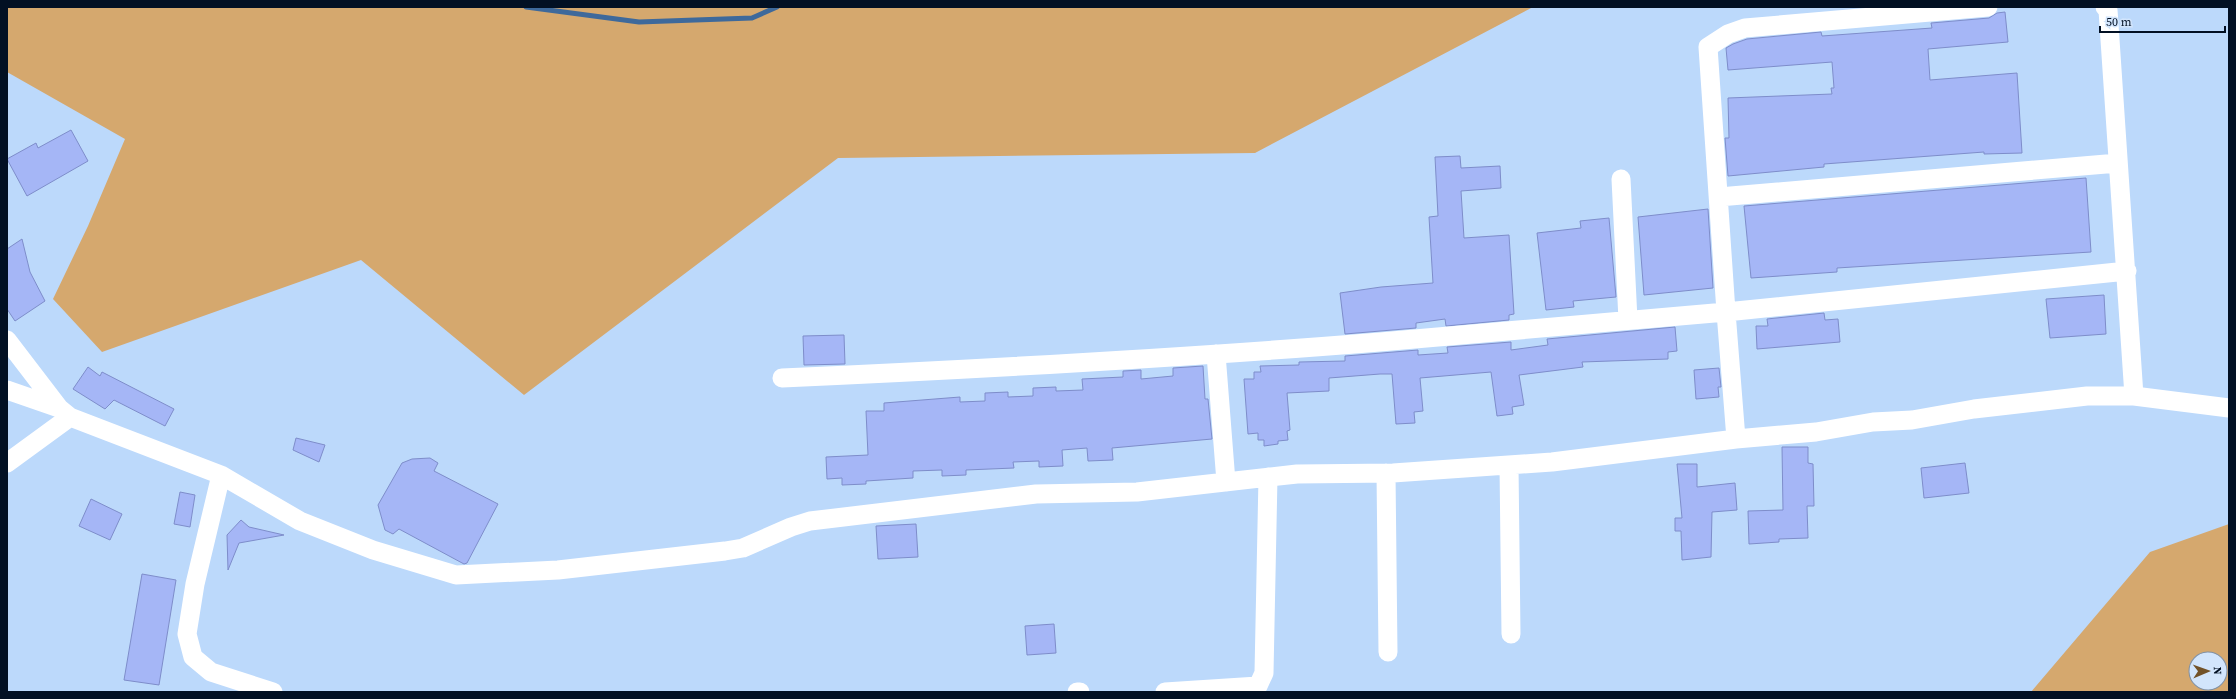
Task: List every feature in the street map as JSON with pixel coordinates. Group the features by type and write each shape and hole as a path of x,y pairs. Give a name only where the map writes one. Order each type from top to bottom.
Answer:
{"street":[{"path":"1736,439 1708,47 1728,34 1744,28 1988,7"},
{"path":"2105,7 2108,10 2127,271 2134,396"},
{"path":"1719,197 2118,163"},
{"path":"1621,179 1628,320"},
{"path":"782,378 1034,367 1381,342 1726,312 2127,271"},
{"path":"7,340 65,412"},
{"path":"1216,354 1226,482"},
{"path":"7,390 221,475 300,521 373,550 456,575 558,570 725,551 743,548 791,527 818,520 1036,494 1137,492 1297,474 1386,473 1552,462 1736,439 1816,432 1873,422 1912,420 1974,409 2087,396 2134,396 2229,408"},
{"path":"7,463 65,412"},
{"path":"1508,465 1511,634"},
{"path":"1386,473 1388,652"},
{"path":"221,475 195,584 187,634 193,657 211,672 273,692"},
{"path":"1165,692 1258,686 1264,673 1268,477"}],"shaded area":[{"path":"7,7 1533,7 1255,153 838,158 524,395 361,260 102,352 53,299 88,226 125,139 7,72"},
{"path":"2229,524 2229,692 2031,692 2150,552"}],"building":[{"path":"2005,12 2008,42 1928,49 1930,80 2017,73 2022,153 1984,154 1984,152 1824,164 1824,167 1728,176 1725,138 1729,138 1728,98 1832,94 1831,88 1834,88 1832,62 1728,70 1726,48 1747,39 1821,32 1822,36 1932,28 1931,23 1989,18 1997,13"},
{"path":"71,130 88,161 27,196 7,159 36,143 38,148"},
{"path":"1460,156 1461,168 1500,166 1501,188 1461,191 1464,238 1509,235 1514,314 1509,315 1509,320 1446,326 1445,319 1416,323 1416,328 1345,334 1340,293 1381,287 1433,283 1429,217 1438,216 1435,157"},
{"path":"2086,178 2091,252 1837,268 1837,272 1751,278 1744,206"},
{"path":"1708,209 1713,288 1644,295 1638,217"},
{"path":"1609,218 1616,297 1573,301 1574,307 1546,310 1537,233 1581,228 1580,221"},
{"path":"22,239 30,272 45,301 15,321 7,309 7,249"},
{"path":"2104,295 2106,334 2050,338 2046,299"},
{"path":"1824,313 1825,320 1838,319 1840,342 1757,349 1756,326 1768,326 1767,319"},
{"path":"1675,327 1677,351 1668,352 1668,359 1582,362 1583,367 1519,375 1524,405 1512,407 1513,414 1497,416 1491,372 1420,378 1423,411 1414,412 1415,423 1396,424 1392,374 1380,374 1329,378 1329,391 1287,393 1290,430 1287,431 1288,440 1278,441 1278,444 1264,446 1264,440 1258,440 1258,433 1248,434 1244,379 1254,379 1254,372 1261,372 1260,366 1299,365 1299,362 1345,361 1345,356 1418,350 1418,355 1448,353 1447,347 1511,342 1511,350 1548,345 1547,339"},
{"path":"844,335 845,364 804,365 803,336"},
{"path":"1203,366 1205,399 1208,399 1212,439 1112,448 1113,460 1088,461 1087,448 1062,450 1063,466 1039,467 1039,461 1013,462 1014,468 966,470 966,475 942,476 942,470 913,471 913,478 866,481 866,484 842,485 842,478 827,479 826,457 868,455 866,411 884,411 884,403 960,397 960,402 985,401 985,393 1008,392 1008,397 1033,396 1033,388 1056,387 1056,391 1083,390 1082,379 1123,377 1123,371 1141,370 1141,379 1173,376 1173,368"},
{"path":"88,367 100,376 102,372 174,409 165,426 114,400 105,409 73,389"},
{"path":"1719,368 1721,387 1718,387 1719,397 1696,399 1694,370"},
{"path":"296,438 325,445 319,462 293,450"},
{"path":"1782,447 1808,447 1808,463 1813,464 1814,506 1807,506 1808,538 1779,539 1779,542 1749,544 1748,511 1783,510"},
{"path":"430,458 438,463 434,471 498,504 467,563 464,564 399,529 393,534 385,530 378,505 402,463 412,459"},
{"path":"1965,463 1969,493 1924,498 1921,468"},
{"path":"1677,464 1697,464 1697,487 1735,483 1737,510 1712,512 1711,557 1682,560 1681,531 1675,531 1675,518 1682,518"},
{"path":"180,492 195,495 190,527 174,524"},
{"path":"91,499 122,514 110,540 79,526"},
{"path":"241,520 249,527 284,535 239,543 228,570 227,535"},
{"path":"916,524 918,557 878,559 876,526"},
{"path":"142,574 176,580 159,685 124,680"},
{"path":"1054,624 1056,653 1027,655 1025,626"}],"waterway":[{"path":"526,7 639,22 752,18 777,7"}]}
